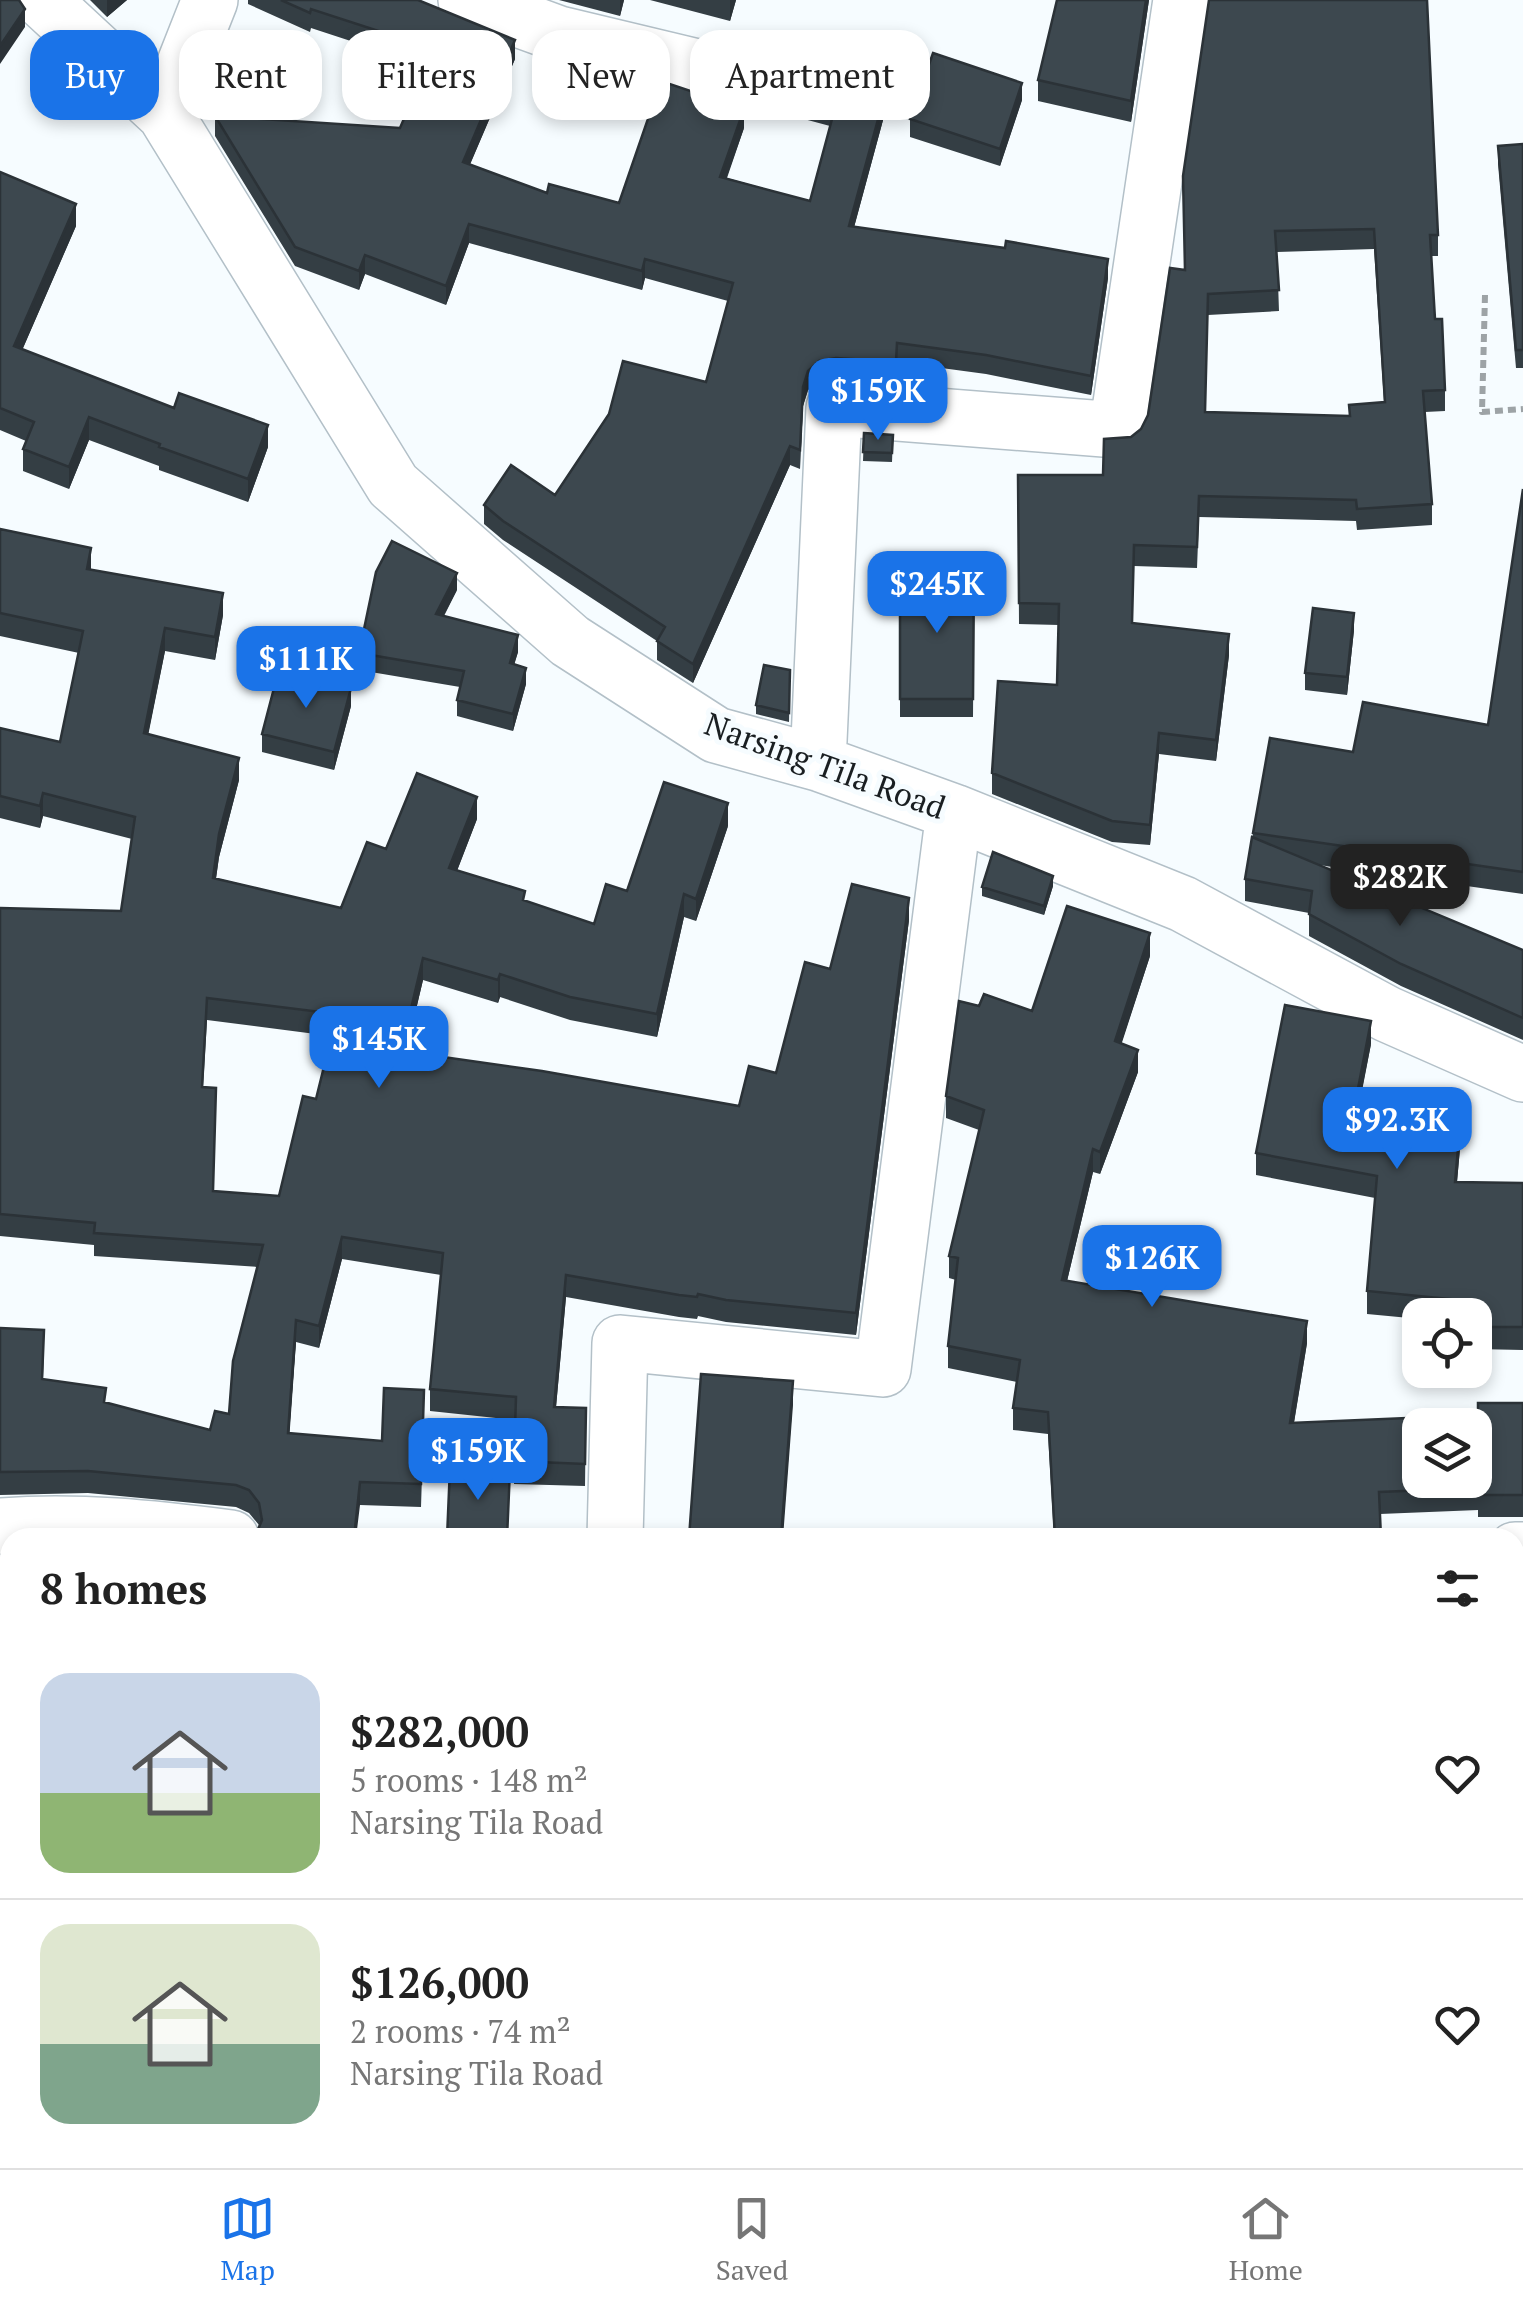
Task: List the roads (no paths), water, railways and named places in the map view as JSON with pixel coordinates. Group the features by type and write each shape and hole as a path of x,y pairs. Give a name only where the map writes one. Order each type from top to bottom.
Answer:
{"street":[{"name":"Narsing Tila Road","path":"42,0 165,114 393,485 586,651 716,735 818,763 954,812 1183,904 1388,1014 1523,1074"},
{"path":"165,114 210,0"},
{"path":"466,0 560,34 690,65"},
{"path":"818,763 834,408 1117,430 1181,0"},
{"path":"615,1528 620,1343 883,1369 954,812"},
{"path":"31,1528 150,1528"}]}
